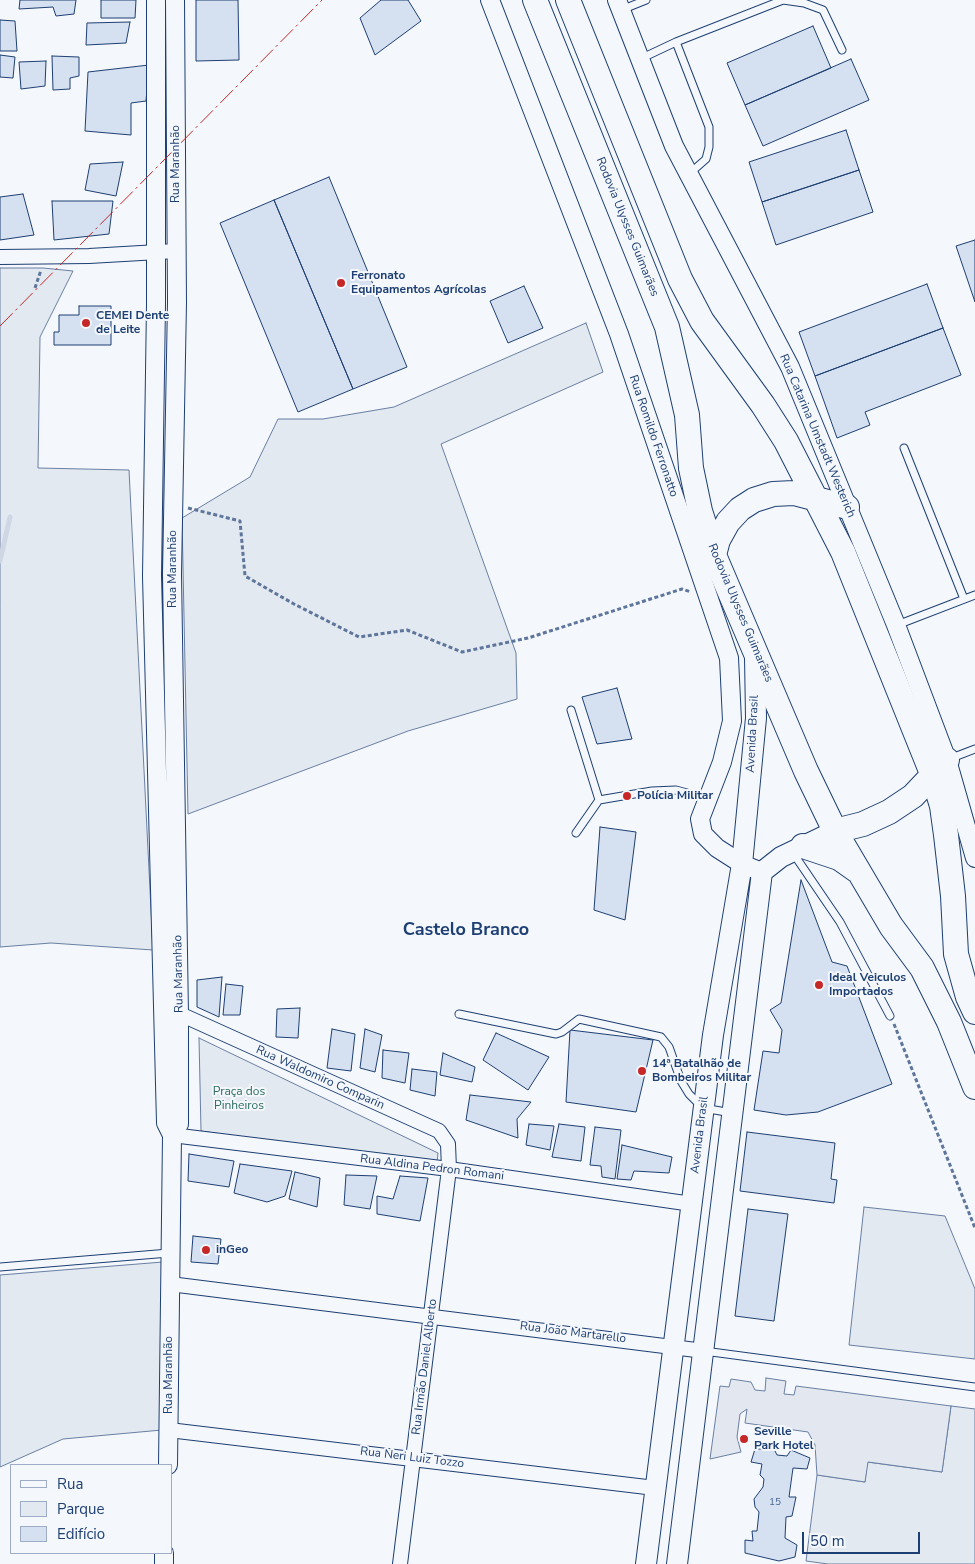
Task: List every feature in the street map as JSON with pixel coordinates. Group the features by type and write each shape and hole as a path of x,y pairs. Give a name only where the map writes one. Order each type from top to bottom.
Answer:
{"highway":[{"name":"Rodovia Ulysses Guimarães","path":"535,0 668,327 687,415 695,485 714,556 755,647 806,772 835,831 858,871 891,926 922,968 949,1022 975,1087"},
{"path":"568,0 680,280 702,321 763,405 786,441 843,552 940,768 942,806 954,896 956,954 968,997 975,1012"},
{"path":"714,556 718,540 728,522 740,509 754,500 774,494 794,493 847,507"},
{"path":"835,831 863,824 889,812 913,796 940,768"},
{"path":"797,849 839,858 858,871"}],"main road":[{"name":"Avenida Brasil","path":"646,1564 672,1346 713,1035 742,864 756,718 755,647"},
{"path":"677,1564 762,872 797,849 835,831"}],"street":[{"name":"Rua Maranhão","path":"156,0 156,252 152,576 154,727 166,1123 172,1135 169,1253 168,1464"},
{"name":"Rua Maranhão","path":"172,1135 179,1124 172,574 176,250 175,0"},
{"name":"Rua Romildo Ferronatto","path":"490,0 619,334 729,658 732,721 709,799 700,819 703,834 708,841 742,864 762,872"},
{"name":"Rua Catarina Umstadt Westerich","path":"619,5 674,146 790,367 896,625 940,768 975,858"},
{"path":"156,146 176,145"},
{"path":"0,257 176,250"},
{"path":"154,430 175,430"},
{"path":"152,576 172,574"},
{"path":"154,727 174,726"},
{"path":"160,939 178,939"},
{"name":"Rua Waldomiro Comparin","path":"163,1007 439,1131 448,1144 449,1169"},
{"name":"Rua Aldina Pedron Romani","path":"172,1135 449,1169 692,1204"},
{"name":"Rua Irmão Daniel Alberto","path":"400,1564 449,1169"},
{"name":"Rua João Martarello","path":"170,1284 431,1315 704,1351"},
{"name":"Rua Neri Luiz Tozzo","path":"169,1430 655,1488"}],"lane":[{"path":"619,5 646,0"},
{"path":"640,59 676,42 783,0 804,3 823,10 842,50"},
{"path":"676,42 709,128 709,148 706,159 689,175"},
{"path":"904,448 964,599"},
{"path":"896,625 975,595"},
{"path":"571,710 599,800"},
{"path":"940,768 975,749"},
{"path":"576,833 599,800 652,791 676,790 709,799"},
{"path":"797,849 840,922 890,1016"},
{"path":"459,1014 556,1034 562,1032 579,1019 662,1037 669,1047 681,1081 689,1094 703,1108 732,1113"},
{"path":"0,1267 169,1253"},
{"name":"Rua João Martarello","path":"704,1351 975,1387"}],"path":[{"path":"174,505 240,521 245,576 294,604 359,637 407,630 462,652 528,638 682,590 708,596"},
{"path":"890,1016 975,1228"}],"green space":[{"path":"0,268 43,268 73,271 40,337 38,468 129,470 153,950 51,943 0,947"},
{"path":"586,323 603,372 441,444 516,653 517,699 408,731 188,814 182,518 250,477 278,419 323,419 394,407"},
{"name":"Praça dos Pinheiros","path":"199,1038 438,1153 437,1165 201,1131"},
{"path":"864,1207 945,1216 975,1289 975,1359 849,1345"},
{"path":"163,1262 162,1430 63,1439 0,1467 0,1275"},
{"path":"951,1406 975,1409 975,1564 828,1564 806,1561 817,1475 865,1482 867,1462 942,1472"}],"shaded area":[{"path":"766,1378 786,1381 784,1394 794,1395 796,1386 951,1406 942,1472 868,1462 865,1482 817,1475 815,1445 808,1432 745,1423 747,1409 740,1414 737,1437 741,1452 710,1459 720,1386 729,1387 731,1379 751,1382 755,1390 765,1391"}],"building":[{"path":"20,0 76,0 74,14 56,16 53,7 19,9"},
{"path":"101,0 136,0 135,18 101,18"},
{"path":"196,0 238,0 239,60 196,61"},
{"path":"381,0 408,0 421,21 375,55 360,18"},
{"path":"0,20 15,21 17,51 0,51"},
{"path":"130,22 126,43 86,45 87,23"},
{"path":"813,26 831,68 745,105 727,63"},
{"path":"0,55 15,57 13,78 0,77"},
{"path":"52,56 79,57 79,76 70,78 70,89 53,90"},
{"path":"851,59 869,100 763,146 745,105"},
{"path":"46,61 45,86 21,89 19,62"},
{"path":"149,65 146,101 131,103 131,135 85,131 88,72"},
{"path":"846,130 859,170 762,202 749,162"},
{"path":"123,162 116,196 85,190 90,164"},
{"path":"859,170 873,212 776,245 762,202"},
{"name":"Ferronato Equipamentos Agrícolas","path":"329,177 407,367 353,389 274,200"},
{"path":"23,194 34,235 0,240 0,197"},
{"path":"274,200 353,389 298,412 220,223"},
{"path":"52,201 113,201 109,234 54,240"},
{"path":"975,240 975,302 956,246"},
{"path":"927,284 943,328 815,376 799,332"},
{"path":"524,286 543,328 508,343 490,301"},
{"path":"79,306 111,306 111,345 54,345 54,332 59,332 59,315 79,315"},
{"path":"943,328 961,375 865,412 870,425 837,438 815,376"},
{"path":"617,688 632,739 597,744 582,697"},
{"path":"600,827 636,832 625,920 594,910"},
{"name":"Ideal Veiculos Importados","path":"801,880 832,962 847,966 892,1084 818,1112 786,1115 754,1110 763,1051 779,1053 782,1030 770,1010 781,1003"},
{"path":"222,977 219,1017 197,1007 197,980"},
{"path":"226,984 243,986 240,1015 223,1015"},
{"path":"300,1008 298,1038 276,1037 277,1009"},
{"path":"332,1029 355,1034 351,1071 327,1068"},
{"path":"365,1029 382,1035 375,1072 360,1068"},
{"path":"570,1030 653,1040 636,1112 566,1102"},
{"path":"496,1033 549,1057 528,1090 483,1060"},
{"path":"383,1050 409,1053 405,1083 382,1078"},
{"path":"443,1053 475,1067 472,1082 440,1075"},
{"path":"412,1069 437,1072 435,1096 410,1090"},
{"path":"470,1095 531,1102 517,1119 518,1138 466,1120"},
{"path":"529,1124 554,1126 550,1150 526,1145"},
{"path":"559,1124 585,1127 581,1161 552,1157"},
{"path":"595,1127 621,1130 615,1179 602,1177 601,1166 590,1165"},
{"path":"747,1132 835,1143 831,1179 837,1180 834,1203 740,1191"},
{"path":"622,1145 672,1157 669,1173 634,1171 631,1180 617,1179"},
{"path":"189,1154 234,1161 229,1187 188,1181"},
{"path":"240,1164 292,1171 285,1196 267,1202 234,1193"},
{"path":"295,1172 320,1178 317,1207 289,1199"},
{"path":"346,1175 377,1176 370,1209 344,1205"},
{"path":"400,1176 428,1178 420,1221 377,1214 377,1196 393,1199"},
{"path":"748,1209 788,1214 774,1321 735,1316"},
{"name":"inGeo","path":"193,1236 221,1239 218,1264 191,1262"},
{"name":"Seville Park Hotel","path":"755,1449 774,1449 777,1455 787,1456 791,1450 810,1458 807,1469 793,1468 789,1497 796,1497 792,1516 786,1517 785,1538 797,1545 795,1557 779,1561 745,1553 745,1540 753,1541 752,1531 757,1531 759,1512 755,1507 754,1499 763,1487 764,1479 760,1475 762,1464 751,1462"}],"waterway":[{"path":"0,561 10,517"}],"power":[{"path":"0,326 322,0"}],"place":[{"name":"Ferronato Equipamentos Agrícolas","path":"341,283"},
{"name":"CEMEI Dente de Leite","path":"86,323"},
{"name":"Polícia Militar","path":"627,796"},
{"name":"Ideal Veiculos Importados","path":"819,985"},
{"name":"14ª Batalhão de Bombeiros Militar","path":"642,1071"},
{"name":"inGeo","path":"206,1250"},
{"name":"Seville Park Hotel","path":"744,1439"}],"district":[{"name":"Castelo Branco","path":"466,931"}]}
